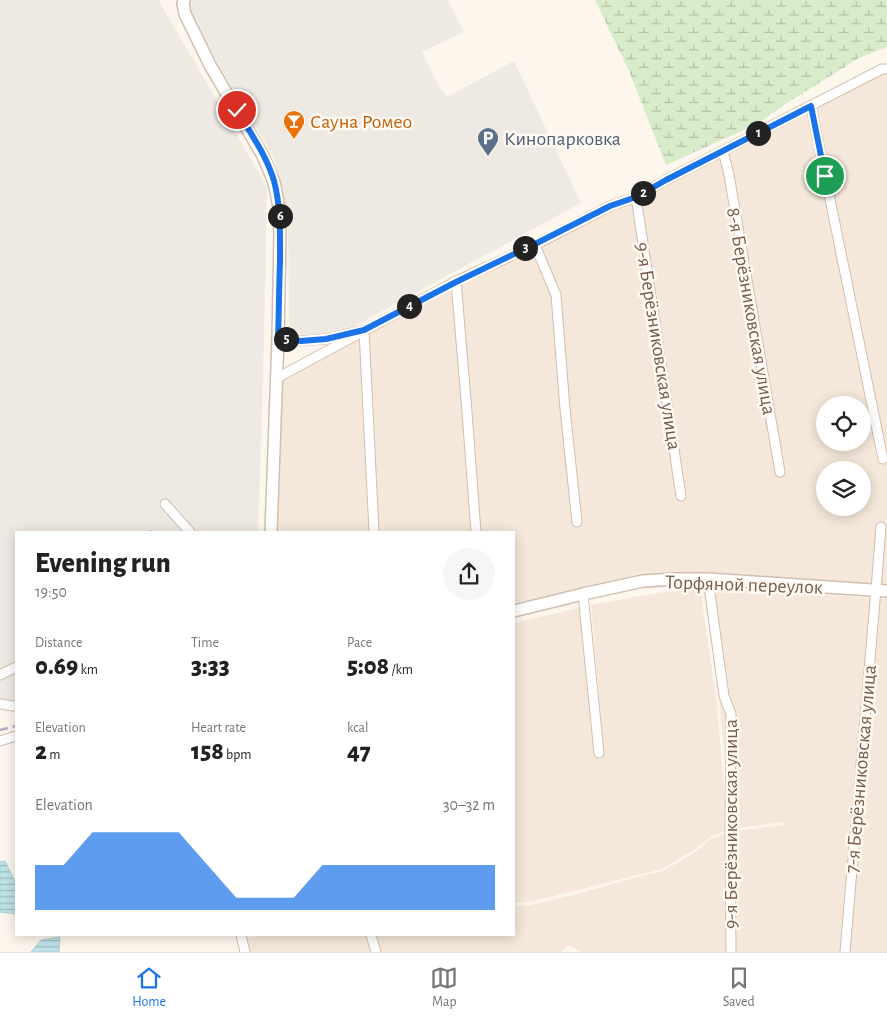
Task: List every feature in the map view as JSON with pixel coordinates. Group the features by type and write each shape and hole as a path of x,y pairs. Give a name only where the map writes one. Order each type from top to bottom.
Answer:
{"street":[{"path":"184,0 184,9 210,65 263,156 274,182 279,207 278,338 271,531"},
{"path":"277,378 456,282 610,206 636,197 882,69 887,69"},
{"path":"811,106 883,458"},
{"name":"8-я Берёзниковская улица","path":"723,151 729,175 780,472"},
{"name":"9-я Берёзниковская улица","path":"636,197 681,496"},
{"path":"535,244 556,295 565,409 577,522"},
{"path":"456,282 476,531"},
{"path":"278,338 301,341 326,339 364,330"},
{"path":"364,330 374,531"},
{"path":"164,504 189,531"},
{"name":"7-я Берёзниковская улица","path":"845,952 881,591 881,527"},
{"name":"Торфяной переулок","path":"515,611 643,581 676,578 881,591"},
{"name":"9-я Берёзниковская улица","path":"708,579 724,696 731,714 731,952"},
{"path":"584,594 599,753"},
{"path":"0,675 15,668"},
{"path":"0,704 15,705"},
{"path":"0,741 15,736"},
{"path":"243,936 245,952"},
{"path":"372,936 376,952"}],"shaded area":[{"path":"0,0 160,0 267,187 258,531 15,531 15,702 0,706"},
{"path":"448,0 464,32 422,52 440,88 447,97 514,61 581,203 347,330 320,337 301,336 289,324 288,212 273,156 210,50 188,7 188,1"},
{"path":"887,70 887,597 701,585 644,588 577,600 515,615 515,531 477,531 457,282 534,246 557,295 536,245 638,197 724,151"},
{"path":"455,283 474,531 376,531 366,331"},
{"path":"363,332 372,531 273,531 278,378"},
{"path":"703,587 873,598 843,952 732,952 731,832 784,824 783,822 731,829 719,697"},
{"path":"700,588 716,697 728,830 710,837 694,850 662,869 530,902 515,903 515,623 582,607 594,754 600,760 604,753 591,605 645,595"},
{"path":"876,599 887,599 887,952 846,952"},
{"path":"729,832 730,952 581,952 569,945 561,952 379,952 375,936 515,936 515,906 530,905 663,871 696,852 711,839"},
{"path":"257,936 368,936 373,952 249,952 246,939"}],"green space":[{"path":"595,0 887,0 887,47 859,58 757,124 666,165 629,71"}],"water":[{"path":"5,861 15,882 15,914 0,912 0,862"},
{"path":"60,937 59,952 31,952 41,940"}],"railway":[{"path":"0,730 15,726"}],"place":[{"name":"Сауна Ромео","path":"294,140"},
{"name":"Кинопарковка","path":"488,157"}],"route":[{"path":"237,110 270,171 279,207 278,338 301,341 326,339 364,330 610,206 636,197 811,106 825,176"}]}
